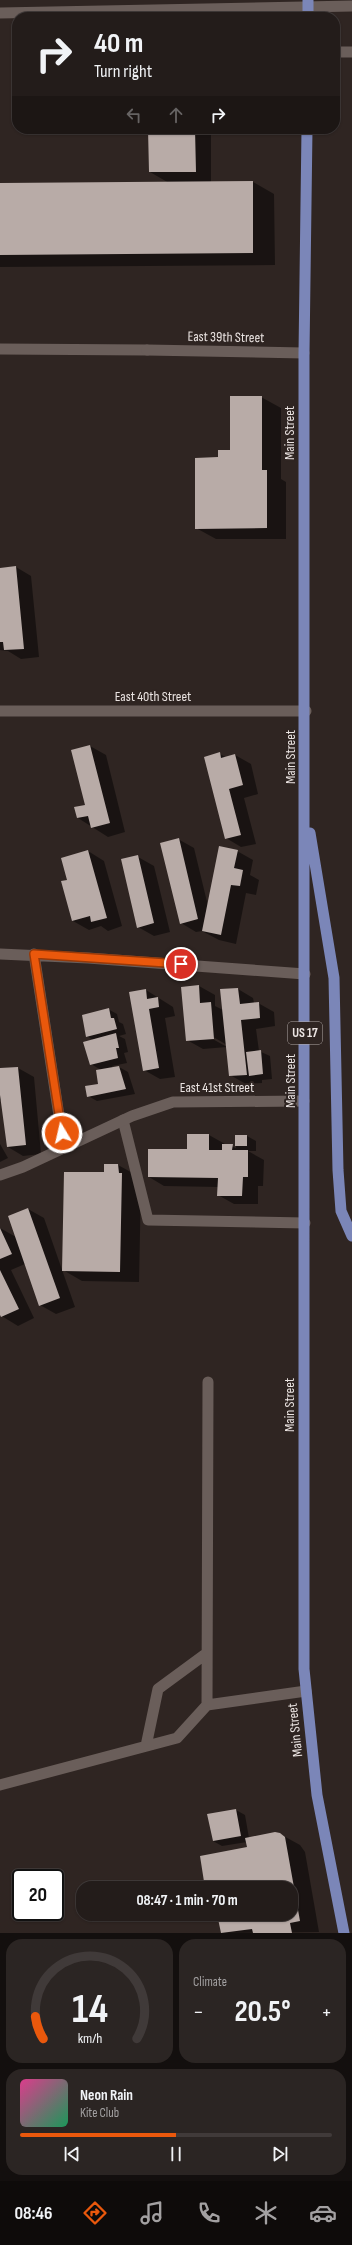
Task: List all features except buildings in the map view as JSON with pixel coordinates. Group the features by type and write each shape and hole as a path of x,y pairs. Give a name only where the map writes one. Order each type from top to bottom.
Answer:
{"main road":[{"name":"Main Street","path":"308,134 304,353 306,711 304,1669 317,1795 344,1933"},
{"path":"305,802 334,978 338,1170 341,1210 352,1236"}],"street":[{"path":"0,12 308,8 352,6"},
{"path":"340,52 352,52"},
{"name":"East 39th Street","path":"0,349 304,353"},
{"name":"East 40th Street","path":"0,711 306,711"},
{"path":"0,954 34,954 305,974"},
{"path":"34,954 64,1148"},
{"name":"East 41st Street","path":"0,1175 23,1167 123,1120 173,1102 304,1101"},
{"path":"123,1120 148,1220 304,1223"},
{"path":"207,1705 208,1382"},
{"path":"146,1746 158,1689 207,1653"},
{"path":"0,1785 177,1738 207,1705 306,1691"}],"route":[{"path":"62,1133 34,954 181,964"}]}
